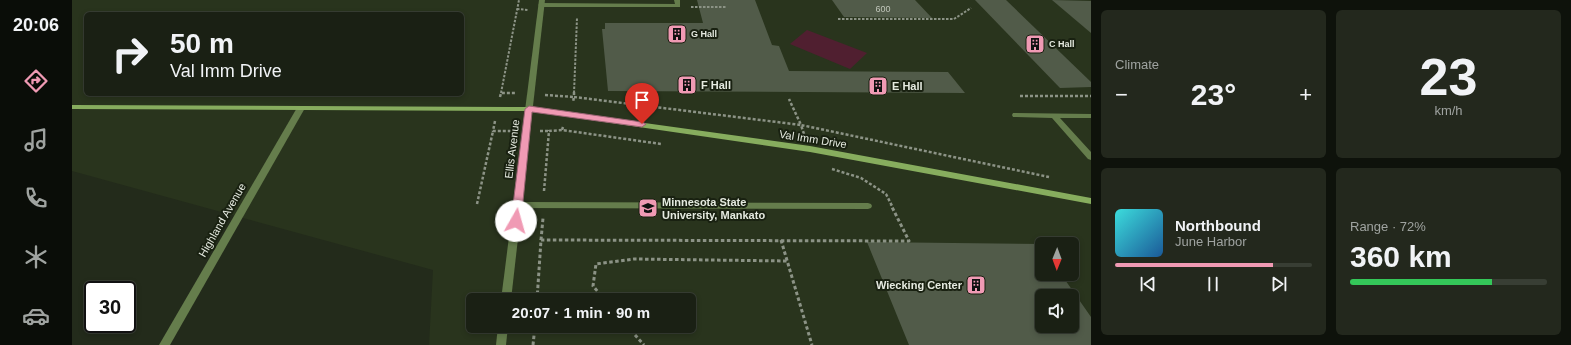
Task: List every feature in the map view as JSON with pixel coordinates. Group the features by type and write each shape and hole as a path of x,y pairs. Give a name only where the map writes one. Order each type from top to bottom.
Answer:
{"street":[{"path":"541,2 577,5 678,6 677,0"},
{"name":"Ellis Avenue","path":"507,293 541,2"},
{"name":"Val Imm Drive","path":"73,108 529,109 810,148 1091,201"},
{"name":"Highland Avenue","path":"164,345 301,108"},
{"path":"1016,115 1091,116"},
{"path":"1054,116 1091,158"},
{"path":"518,205 868,206"},
{"path":"501,345 502,333"}],"path":[{"path":"495,96 501,93 518,0"},
{"path":"577,5 574,97 801,125 789,99"},
{"path":"690,8 727,7"},
{"path":"838,19 954,19 971,8"},
{"path":"1020,96 1091,96"},
{"path":"537,293 544,205 548,131 562,130"},
{"path":"477,204 493,131"},
{"path":"541,240 909,241 886,194 862,178 831,169"},
{"path":"781,240 812,345"},
{"path":"599,293 593,286 596,264 634,259 787,261"},
{"path":"533,345 534,333"},
{"path":"633,333 644,345"}],"shaded area":[{"name":"Minnesota State University, Mankato","path":"72,0 1091,0 1091,345 429,345 433,270 72,171"},
{"path":"807,30 867,53 850,69 790,44"}],"building":[{"path":"697,0 755,0 772,45 779,46 789,71 948,72 965,93 608,91 602,29 605,29 605,23 703,23"},
{"path":"832,0 915,0 932,18 844,17"},
{"name":"C Hall","path":"975,0 1006,0 1091,82 1091,87 1060,88"},
{"path":"1052,0 1091,1 1091,33"},
{"name":"Wiecking Center","path":"867,242 1035,244 1035,281 1066,281 1071,289 1035,289 1035,333 1079,333 1079,300 1091,317 1091,345 909,345"}],"place":[{"name":"G Hall","path":"677,34"},
{"name":"C Hall","path":"1035,44"},
{"name":"F Hall","path":"687,85"},
{"name":"E Hall","path":"878,86"},
{"name":"Minnesota State University, Mankato","path":"648,208"},
{"name":"Wiecking Center","path":"976,285"}],"route":[{"path":"516,221 529,109 642,124"}]}
